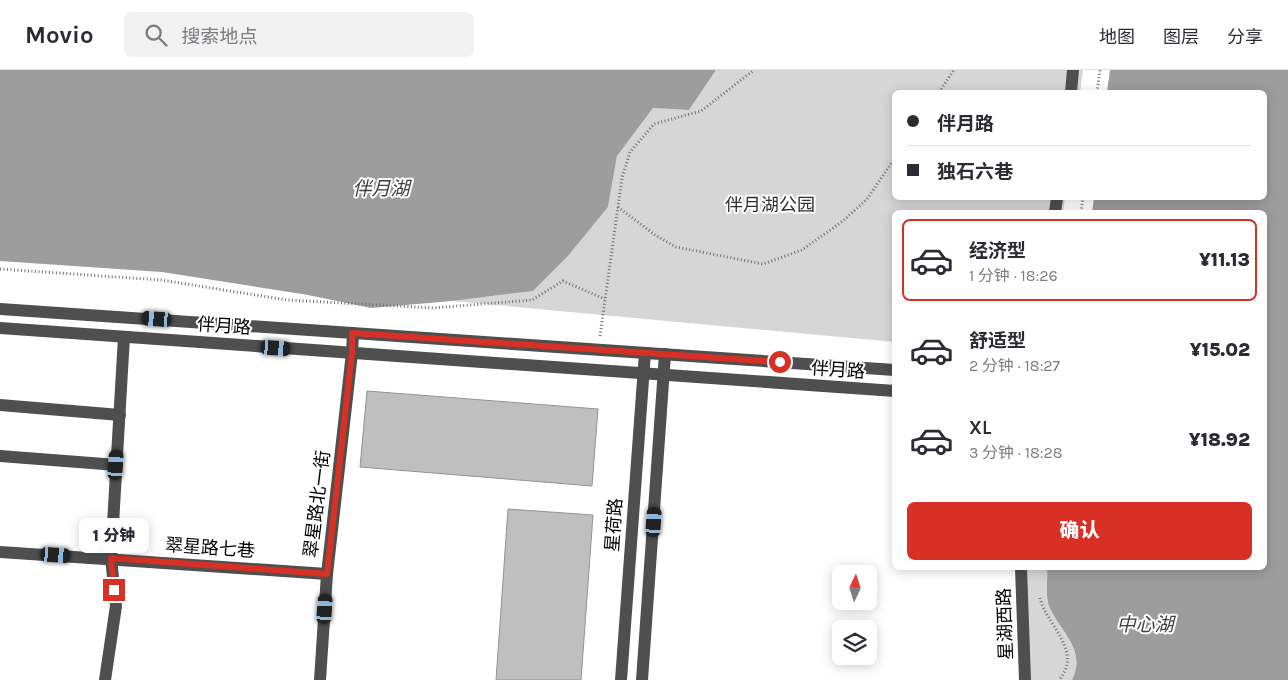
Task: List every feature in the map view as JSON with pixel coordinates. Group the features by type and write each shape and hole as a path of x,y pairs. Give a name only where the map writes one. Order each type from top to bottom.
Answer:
{"street":[{"path":"1070,90 1073,70"},
{"name":"伴月路","path":"0,309 892,370"},
{"name":"伴月路","path":"0,328 892,391"},
{"name":"翠星路北一街","path":"320,680 327,574 352,353 352,333"},
{"path":"105,680 116,606 111,558 124,337"},
{"name":"星荷路","path":"621,680 645,353"},
{"path":"642,680 665,354"},
{"path":"0,405 120,415"},
{"path":"0,456 116,465"},
{"name":"翠星路七巷","path":"0,552 327,574"},
{"name":"星湖西路","path":"1021,570 1025,680"}],"path":[{"path":"598,350 622,178 630,152 654,124 701,111 754,70"},
{"path":"940,90 954,70"},
{"path":"1097,90 1100,70"},
{"path":"618,207 656,235 676,246 763,264 802,250 843,221 867,200 892,162"},
{"path":"0,269 161,280 287,300 432,308 532,300 563,281 605,299"},
{"path":"1040,593 1040,601 1064,642 1066,664 1059,680"}],"green space":[{"name":"伴月湖公园","path":"716,70 1083,70 1080,90 892,90 892,200 1065,200 1063,210 892,210 892,342 452,301 533,291 568,256 608,207 617,156 653,108 689,110"},
{"path":"1026,570 1047,570 1049,606 1074,650 1076,669 1072,680 1026,680"}],"water":[{"name":"伴月湖","path":"0,70 716,70 689,110 653,108 617,156 608,207 568,256 533,291 371,308 308,295 162,272 0,261"},
{"name":"中心湖","path":"1110,70 1288,70 1288,680 1072,680 1076,669 1074,650 1049,606 1047,570 1267,570 1267,210 1092,210 1094,200 1267,200 1267,90 1107,90"}],"building":[{"path":"367,391 598,409 592,486 360,467"},
{"path":"508,509 593,515 581,680 496,680"}],"route":[{"path":"114,590 111,558 327,574 352,353 352,333 780,362"}]}
